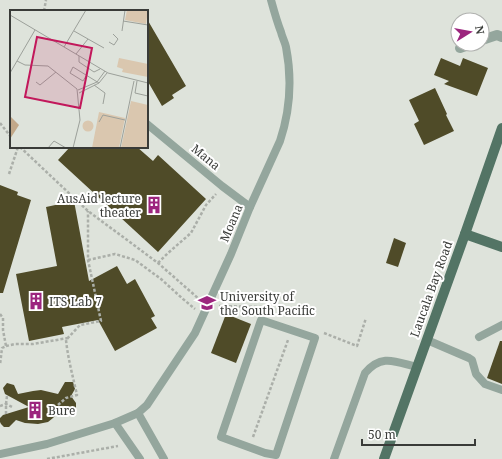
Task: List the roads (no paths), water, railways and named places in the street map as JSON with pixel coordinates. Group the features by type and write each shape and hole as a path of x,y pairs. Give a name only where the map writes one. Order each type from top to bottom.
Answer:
{"main road":[{"name":"Laucala Bay Road","path":"384,459 502,128"},
{"path":"465,234 502,247"}],"street":[{"path":"490,37 497,35 502,37"}],"lane":[{"name":"Moana","path":"0,454 47,444 116,423 138,413 147,405 195,333 284,131 290,77 286,45 271,0"},
{"name":"Mana","path":"148,125 222,186 250,207"},
{"path":"261,320 315,338 276,455 264,456 250,447 222,437 261,320"},
{"path":"479,337 502,325"},
{"path":"427,340 469,358 472,360 476,374 485,384 502,390"},
{"path":"334,459 365,373 371,366 382,360 417,367"},
{"path":"138,413 164,459"},
{"path":"116,423 140,459"}],"place":[{"name":"AusAid lecture theater","path":"154,205"},
{"name":"ITS Lab 7","path":"36,301"},
{"name":"University of the South Pacific","path":"207,303"},
{"name":"Bure","path":"35,410"}]}
